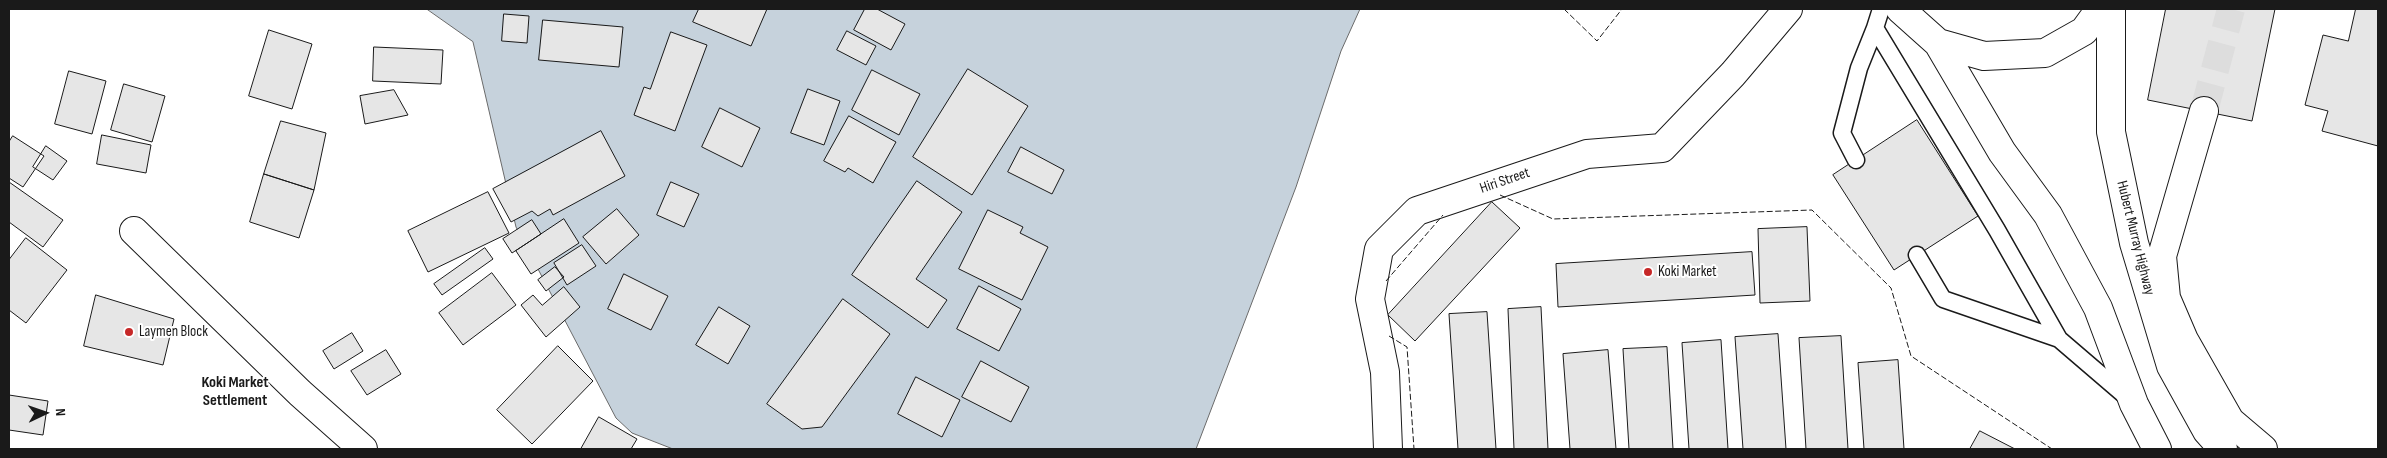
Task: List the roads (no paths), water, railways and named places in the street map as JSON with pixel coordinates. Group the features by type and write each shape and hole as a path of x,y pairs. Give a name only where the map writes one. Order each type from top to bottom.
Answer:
{"main road":[{"name":"Hiri Street","path":"1388,449 1385,372 1370,299 1379,249 1417,211 1587,154 1662,148 1733,74 1788,9"},
{"path":"1900,9 1938,43 2002,152 2048,215 2098,308 2134,404 2157,449"},
{"path":"1938,43 1984,56 2045,53 2084,31 2100,9"},
{"name":"Hubert Murray Highway","path":"2111,9 2111,132 2134,243 2171,366 2207,431 2223,449"},
{"path":"2204,111 2162,256 2166,298 2184,340 2230,421 2263,449"},
{"path":"134,230 300,392 363,449"}],"lane":[{"path":"1856,160 1842,133 1859,68 1881,9"},
{"path":"1875,28 1997,230 2059,339 2134,404"},
{"path":"1916,255 1943,299 2059,339"}],"tunnel":[{"path":"2204,111 2231,9"}],"place":[{"name":"Koki Market","path":"1648,272"},
{"name":"Laymen Block","path":"129,332"}],"district":[{"name":"Koki Market Settlement","path":"235,392"}]}
